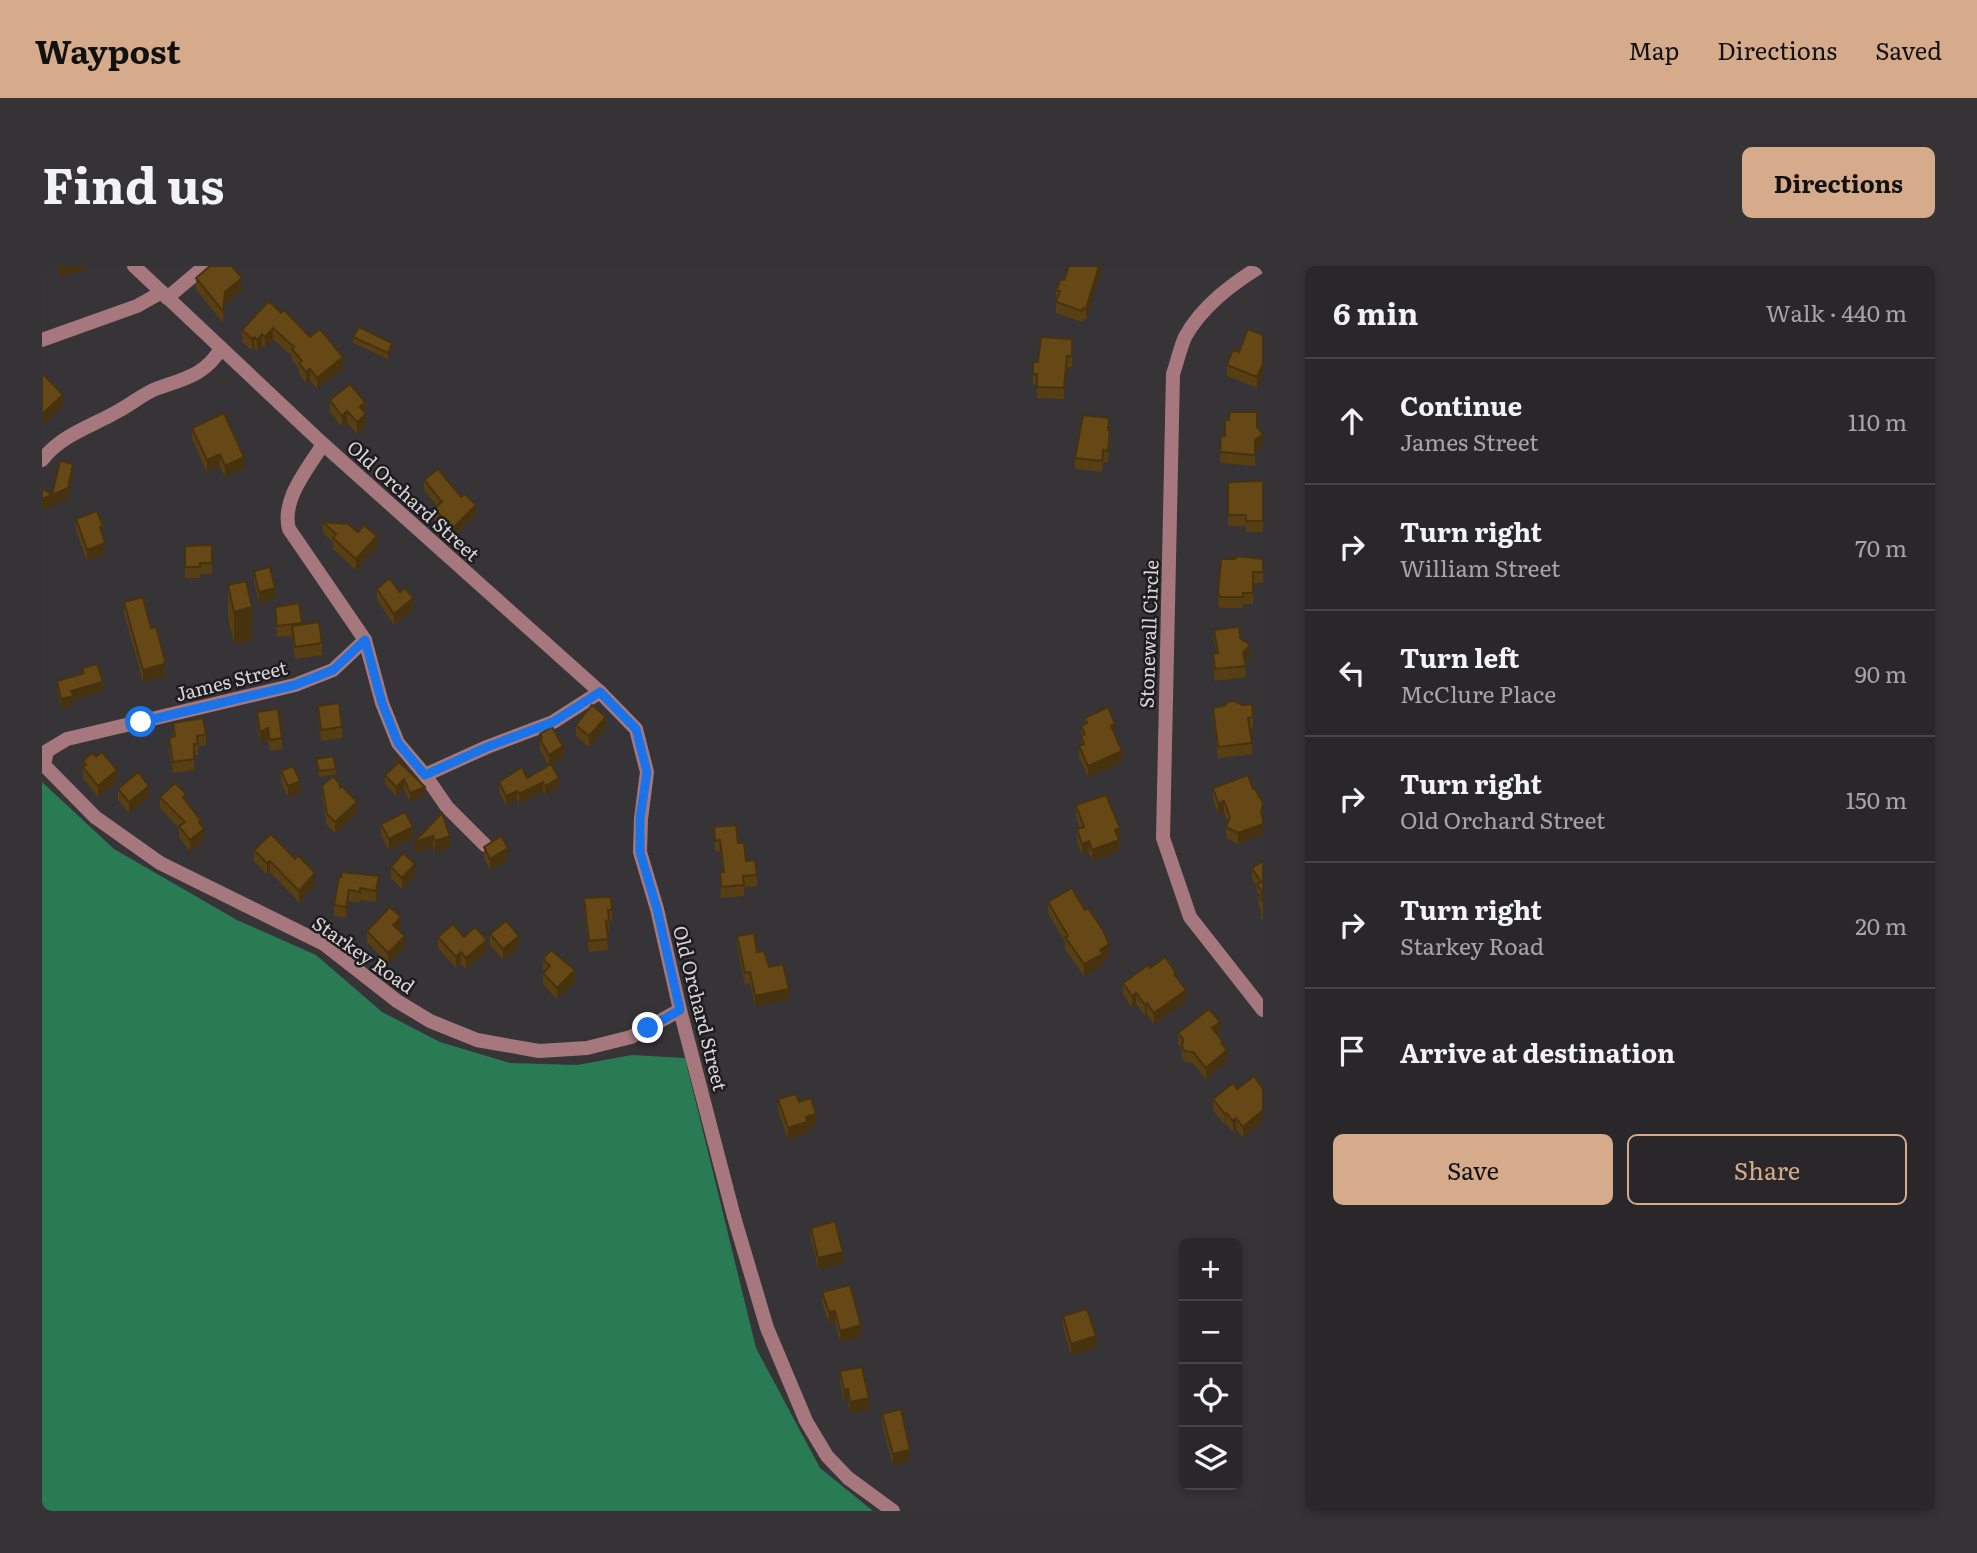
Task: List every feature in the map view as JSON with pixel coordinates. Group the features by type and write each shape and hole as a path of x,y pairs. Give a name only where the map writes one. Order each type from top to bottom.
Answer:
{"street":[{"name":"Old Orchard Street","path":"134,266 323,444 600,692 636,729 647,772 640,819 640,852 657,909 680,1010 741,1242 767,1328 806,1421 827,1456 848,1478 893,1511"},
{"path":"42,340 164,295 205,266"},
{"name":"Stonewall Circle","path":"1261,266 1233,283 1202,314 1185,338 1173,374 1163,838 1190,917 1263,1010"},
{"path":"42,460 63,439 157,388 194,375 214,361 221,348"},
{"path":"323,444 290,499 286,517 289,529 365,640 382,703 398,743 447,807 485,845"},
{"name":"James Street","path":"56,779 44,765 47,751 67,739 295,685 333,670 365,640"},
{"path":"425,775 487,747 553,722 600,692"},
{"name":"Starkey Road","path":"56,779 95,817 160,863 324,944 397,1001 430,1021 477,1040 539,1051 587,1048 631,1037 680,1010"}],"green space":[{"path":"42,782 114,849 237,920 316,955 382,1012 440,1042 510,1063 577,1065 632,1055 685,1058 756,1348 820,1468 873,1511 42,1511"}],"building":[{"path":"210,266 232,266 242,278 225,292 223,311 196,278"},
{"path":"1069,266 1099,266 1086,309 1083,308 1082,311 1056,302 1060,291 1056,290 1061,279 1064,280"},
{"path":"269,301 281,313 284,310 310,337 320,329 343,357 317,378 310,369 306,372 299,363 302,361 292,349 294,347 273,328 265,337 262,334 257,340 254,337 252,339 242,330"},
{"path":"359,327 392,343 388,353 353,337"},
{"path":"1248,329 1263,335 1263,364 1257,377 1227,365 1233,350 1239,352"},
{"path":"1041,337 1072,339 1072,356 1067,356 1064,388 1037,387 1033,362 1038,362"},
{"path":"42,373 63,395 42,414"},
{"path":"350,384 365,402 360,407 366,414 357,422 347,411 342,416 330,400"},
{"path":"1230,412 1257,412 1257,427 1263,434 1255,440 1255,455 1220,452 1221,436 1225,436 1225,420 1229,420"},
{"path":"224,413 244,457 225,466 220,454 207,460 192,428"},
{"path":"1083,415 1109,418 1108,451 1103,450 1102,461 1075,458"},
{"path":"60,461 73,464 68,488 52,495"},
{"path":"438,469 461,497 465,494 476,505 453,528 434,509 442,502 424,480"},
{"path":"1263,481 1263,521 1246,521 1246,515 1228,515 1228,482"},
{"path":"42,488 52,495 42,499"},
{"path":"97,511 103,526 100,527 105,543 87,550 76,519"},
{"path":"323,522 348,524 358,532 364,525 377,536 356,559 333,538 336,534"},
{"path":"212,545 212,563 200,563 200,567 185,567 185,546"},
{"path":"1237,556 1263,559 1263,572 1253,572 1253,593 1243,593 1243,597 1220,597 1218,593 1221,559 1235,559"},
{"path":"270,567 275,588 259,592 254,571"},
{"path":"389,578 400,592 405,588 413,598 394,614 377,589"},
{"path":"246,581 252,607 234,612 228,585"},
{"path":"143,597 151,628 156,627 165,660 164,664 143,670 124,602"},
{"path":"299,603 302,623 277,626 275,607"},
{"path":"319,622 322,643 295,647 292,626"},
{"path":"1239,627 1240,638 1250,645 1243,653 1246,666 1215,669 1213,654 1218,653 1214,630"},
{"path":"97,664 103,682 71,691 73,696 61,699 57,681 84,673 82,668"},
{"path":"1235,701 1242,705 1252,704 1253,717 1248,718 1252,743 1218,747 1213,708"},
{"path":"339,703 342,727 321,730 318,706"},
{"path":"592,705 606,717 589,736 576,725"},
{"path":"1108,707 1115,724 1111,726 1122,751 1088,766 1079,746 1084,744 1081,736 1085,734 1081,726 1087,723 1085,718"},
{"path":"278,709 282,738 270,740 268,728 260,732 257,712"},
{"path":"203,718 206,734 197,736 194,759 173,762 169,738 175,736 173,723"},
{"path":"552,727 563,746 549,755 540,734"},
{"path":"102,752 117,770 98,786 83,767 86,765 83,761 92,753 96,757"},
{"path":"333,756 336,769 319,771 316,759"},
{"path":"395,758 425,787 410,793 404,779 396,787 385,775 398,763"},
{"path":"551,764 559,778 545,786 543,782 519,794 517,791 506,796 499,782 522,767 527,778"},
{"path":"293,766 300,781 288,786 281,771"},
{"path":"138,772 149,786 129,802 118,789"},
{"path":"1248,775 1253,789 1263,803 1263,824 1238,833 1226,827 1230,817 1224,801 1218,803 1213,788"},
{"path":"333,776 340,788 342,786 357,802 335,822 327,814 322,786"},
{"path":"175,783 186,794 183,797 204,829 190,840 179,826 185,822 160,797"},
{"path":"1106,795 1120,828 1115,830 1119,840 1092,850 1089,841 1082,844 1077,829 1084,827 1076,805"},
{"path":"405,812 413,827 389,839 381,824"},
{"path":"442,813 450,836 435,841 433,836 414,842"},
{"path":"736,825 738,843 744,843 746,861 755,860 757,875 743,876 744,885 721,887 720,872 724,872 720,840 715,841 714,827"},
{"path":"271,834 295,859 298,855 315,873 299,891 270,861 267,863 254,850"},
{"path":"501,836 508,848 490,859 484,847"},
{"path":"403,853 415,864 402,878 391,867"},
{"path":"1263,861 1263,893 1257,884 1261,882 1252,868"},
{"path":"342,872 379,876 376,891 360,888 360,892 349,890 346,907 334,905"},
{"path":"1072,888 1085,910 1088,908 1103,930 1109,944 1100,950 1103,954 1084,964 1065,937 1068,936 1048,902"},
{"path":"611,897 612,910 608,910 609,920 606,921 608,939 589,941 584,898"},
{"path":"390,907 401,917 393,925 405,936 388,953 367,931"},
{"path":"506,921 519,936 503,949 490,934"},
{"path":"453,924 464,937 475,927 487,940 466,958 461,952 456,957 438,937"},
{"path":"754,933 757,952 764,951 769,967 783,964 789,989 755,996 750,972 745,973 737,936"},
{"path":"551,950 575,970 557,988 543,973 550,966 543,959"},
{"path":"1165,957 1186,990 1154,1013 1136,993 1132,996 1123,983 1148,965 1150,968"},
{"path":"1209,1009 1220,1022 1212,1028 1227,1050 1206,1068 1193,1052 1185,1051 1182,1047 1183,1039 1178,1033"},
{"path":"1254,1076 1263,1089 1263,1110 1243,1127 1236,1118 1233,1121 1225,1114 1213,1099 1233,1083 1237,1089"},
{"path":"796,1094 799,1102 811,1098 816,1114 806,1117 807,1122 788,1128 778,1099"},
{"path":"835,1221 843,1252 818,1258 811,1228"},
{"path":"850,1285 861,1325 840,1331 835,1311 829,1312 822,1292"},
{"path":"1087,1309 1096,1336 1071,1344 1063,1316"},
{"path":"862,1367 869,1398 850,1402 840,1371"},
{"path":"901,1409 910,1450 893,1454 882,1414"}],"route":[{"path":"141,722 295,685 333,670 365,640 382,703 398,743 425,775 487,747 553,722 600,692 636,729 647,772 640,819 640,852 657,909 680,1010 648,1028"}]}
